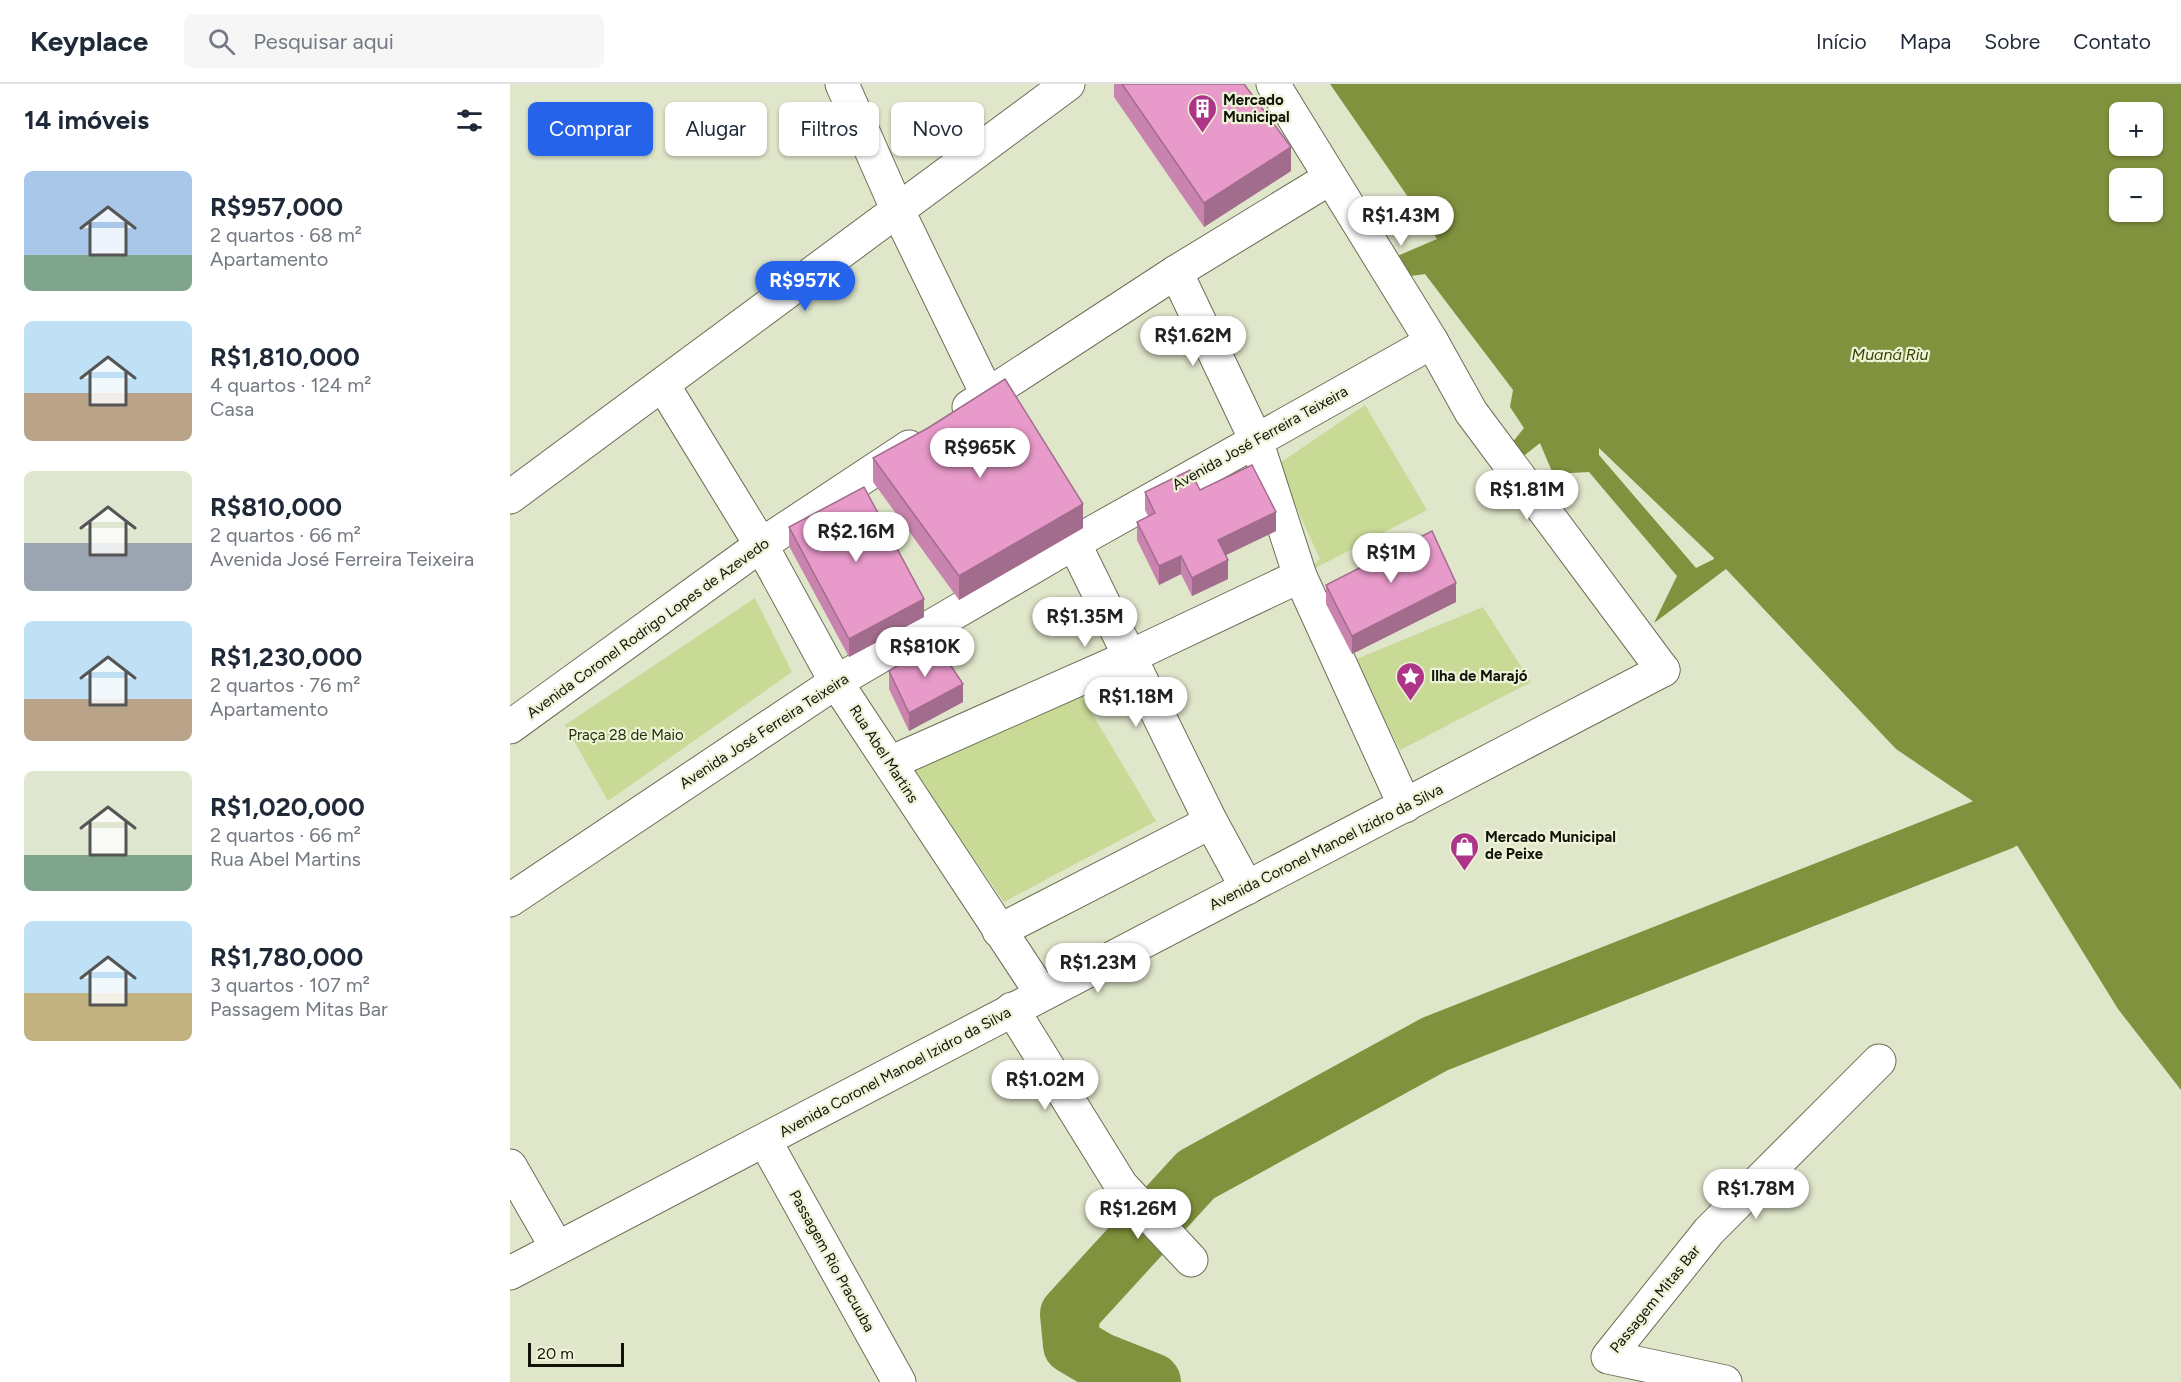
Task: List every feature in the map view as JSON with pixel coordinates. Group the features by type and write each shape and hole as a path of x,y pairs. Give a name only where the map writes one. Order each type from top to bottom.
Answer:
{"street":[{"path":"842,84 898,211 987,394"},
{"path":"510,497 1068,84"},
{"path":"1273,84 1432,342"},
{"name":"Avenida Coronel Rodrigo Lopes de Azevedo","path":"510,727 761,545 987,394 1176,272 1330,178"},
{"path":"1176,272 1256,440 1300,576 1405,806"},
{"name":"Avenida José Ferreira Teixeira","path":"510,900 836,682 1074,543 1432,342"},
{"name":"Avenida Coronel Manoel Izidro da Silva","path":"510,1273 1663,670 1432,342"},
{"name":"Rua Abel Martins","path":"663,385 761,545 836,682 1042,994"},
{"path":"1074,543 1211,822 1246,888"},
{"path":"890,763 1129,657 1300,576"},
{"path":"999,931 1211,822"},
{"path":"1012,1010 1121,1185 1191,1260"},
{"name":"Passagem Mitas Bar","path":"1725,1382 1608,1357 1709,1231 1879,1061"},
{"name":"Passagem Rio Pracuuba","path":"765,1141 899,1382"},
{"path":"510,1166 557,1248"}],"green space":[{"path":"1365,405 1427,510 1300,576 1320,559 1277,465"},
{"name":"Praça 28 de Maio","path":"755,598 792,672 608,801 565,725"},
{"path":"1483,607 1531,682 1400,750 1354,660"},
{"path":"1071,678 1156,821 1004,902 909,765"}],"water":[{"name":"Muaná Riu","path":"1330,84 2181,84 2181,1090 2118,1009 2002,821 1896,749 1726,569 1654,623 1677,576 1589,472 1553,474 1540,443 1516,462 1511,444 1524,428 1510,407 1513,390 1425,274 1397,278 1388,260 1437,239","holes":["1599,448 1714,558 1714,559 1696,568 1599,455"]}],"building":[{"name":"Mercado Municipal","path":"1122,84 1244,84 1291,147 1204,203"},
{"path":"1005,379 1083,504 959,576 873,458 928,428"},
{"path":"1252,465 1276,512 1218,540 1228,560 1192,578 1181,556 1159,566 1137,522 1155,513 1145,492 1190,470 1200,490"},
{"path":"864,487 924,599 849,639 789,527"},
{"path":"1432,531 1456,583 1352,636 1326,585"},
{"path":"935,642 963,684 909,713 889,671"}],"waterway":[{"path":"1152,1382 1099,1361 1072,1345 1069,1314 1196,1175 1435,1044 2002,821"}],"place":[{"name":"Mercado Municipal","path":"1202,134"},
{"name":"Ilha de Marajó","path":"1410,702"},
{"name":"Mercado Municipal de Peixe","path":"1464,872"}]}
